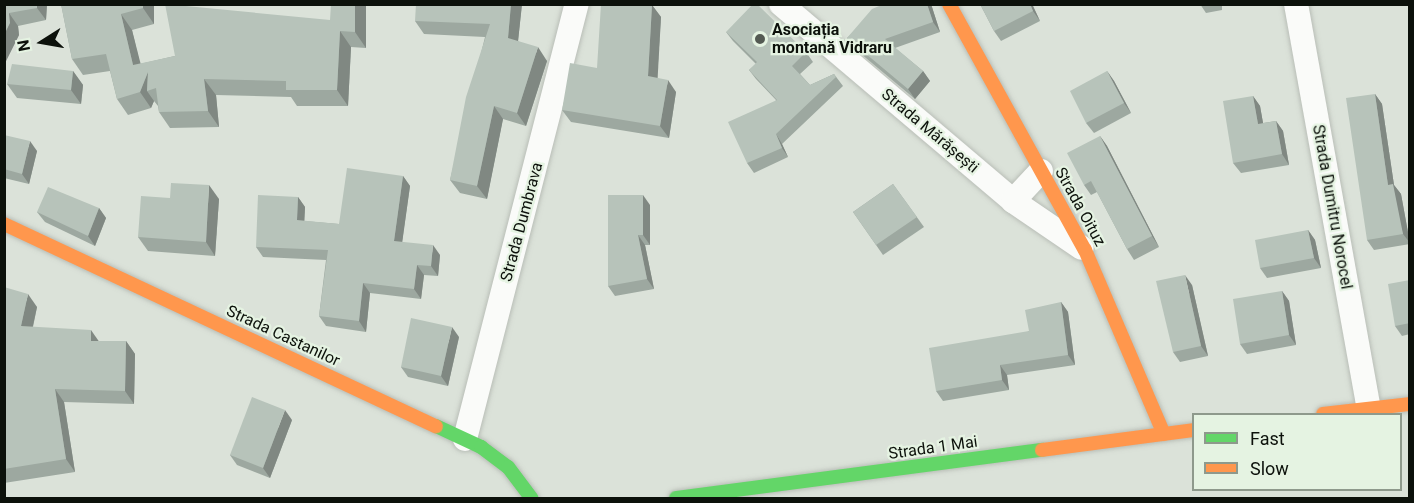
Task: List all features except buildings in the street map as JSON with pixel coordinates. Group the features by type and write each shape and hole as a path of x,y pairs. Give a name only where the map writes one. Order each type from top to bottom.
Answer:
{"street":[{"name":"Strada Dumbrava","path":"465,439 576,4"},
{"name":"Strada Mărășești","path":"781,4 1013,201 1085,250"},
{"name":"Strada Oituz","path":"949,4 1085,250 1164,434"},
{"name":"Strada Dumitru Norocel","path":"1296,4 1369,409"},
{"path":"1013,201 1041,171"},
{"name":"Strada Castanilor","path":"4,224 465,439 508,467 531,498"},
{"path":"1332,413 1410,404"},
{"name":"Strada 1 Mai","path":"676,498 1192,430"}],"traffic: fast":[{"path":"436,426 481,447 508,467 531,498"},
{"path":"676,498 1042,450"}],"traffic: slow":[{"path":"949,4 1085,250 1164,434"},
{"path":"4,224 436,426"},
{"path":"1332,413 1410,404"},
{"path":"1042,450 1192,430"}],"place":[{"name":"Asociația montană Vidraru","path":"760,39"}]}
